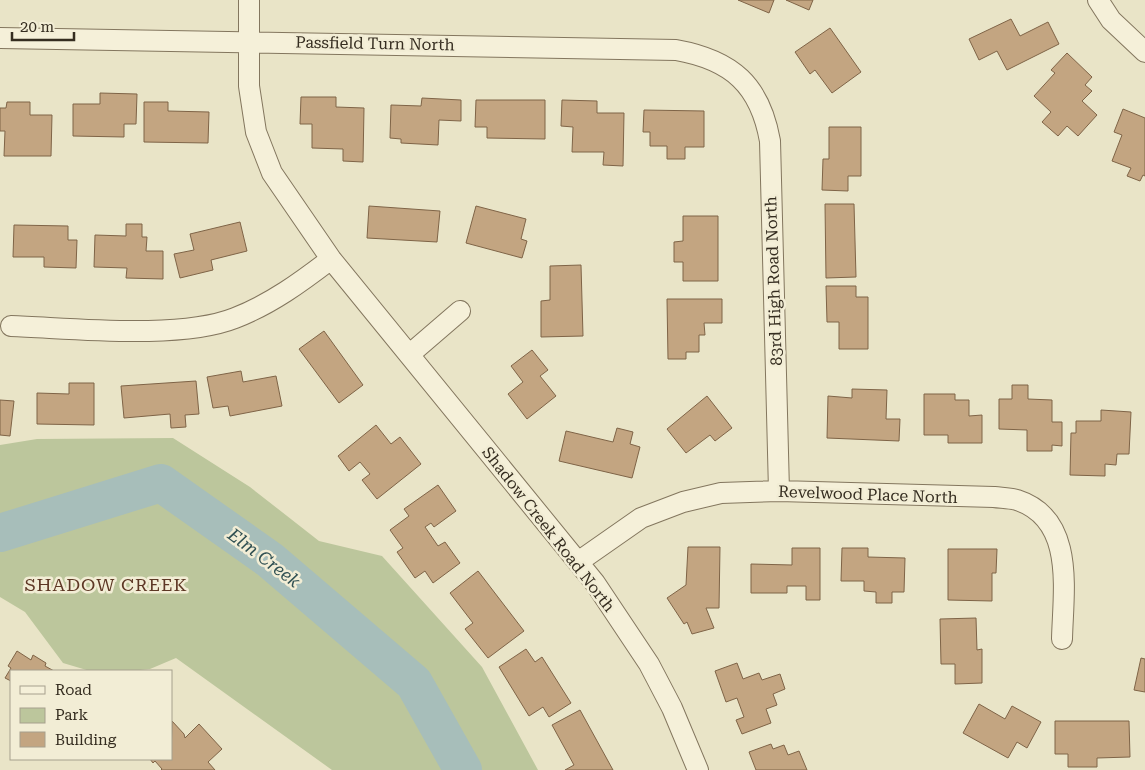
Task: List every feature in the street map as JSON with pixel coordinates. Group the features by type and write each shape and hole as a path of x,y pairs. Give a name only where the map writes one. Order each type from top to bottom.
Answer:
{"street":[{"name":"Shadow Creek Road North","path":"249,0 249,86 256,132 272,173 332,259 596,583 649,664 672,708 698,770"},
{"path":"1098,0 1111,20 1145,52"},
{"name":"Passfield Turn North","path":"0,38 676,50 700,54 721,64 742,79"},
{"name":"83rd High Road North","path":"742,79 756,96 765,117 770,141 779,491"},
{"path":"11,326 152,330 195,327 233,319 276,299 332,259"},
{"path":"410,354 460,312"},
{"name":"Revelwood Place North","path":"578,562 640,518 683,502 730,492 779,491 994,496 1018,500 1039,512 1052,527 1061,546 1064,570 1062,639"}],"green space":[{"path":"173,438 250,487 319,541 382,556 482,667 538,770 332,770 176,658 150,669 140,670 87,670 63,663 25,612 0,597 0,445 37,439"}],"building":[{"path":"738,0 774,0 769,13"},
{"path":"786,0 813,0 809,10"},
{"path":"1011,19 1020,36 1048,22 1059,44 1007,70 997,51 979,60 969,39"},
{"path":"830,28 861,72 832,93 815,70 810,74 795,52"},
{"path":"1067,53 1092,77 1085,85 1092,91 1082,101 1097,115 1078,136 1067,126 1058,136 1042,122 1051,112 1034,96 1055,73 1051,70"},
{"path":"100,93 137,94 136,124 124,124 124,137 73,136 73,104 100,104"},
{"path":"301,97 336,97 336,107 364,108 363,162 343,161 343,149 312,148 312,124 300,124"},
{"path":"422,98 461,100 461,121 439,120 438,145 401,143 401,139 390,138 391,105 421,106"},
{"path":"476,100 545,100 545,139 487,138 487,127 475,127"},
{"path":"562,100 597,101 597,113 624,113 623,166 603,165 604,152 572,152 573,127 561,126"},
{"path":"7,102 30,102 30,115 52,115 51,156 4,156 5,131 0,131 0,108 6,108"},
{"path":"144,102 168,102 168,111 209,112 208,143 144,142"},
{"path":"1123,109 1145,118 1145,176 1143,175 1140,181 1127,176 1131,168 1112,161 1122,135 1114,132"},
{"path":"644,110 704,111 704,147 685,147 685,159 667,159 667,146 650,146 650,132 643,132"},
{"path":"829,127 861,127 861,176 848,176 848,191 822,190 823,159 829,159"},
{"path":"825,204 854,204 856,277 826,278"},
{"path":"369,206 440,211 437,242 367,238"},
{"path":"476,206 526,219 521,239 527,241 522,258 466,243"},
{"path":"683,216 718,216 718,281 683,281 683,262 674,262 674,242 683,241"},
{"path":"240,222 247,251 211,260 213,270 180,278 174,254 194,250 190,234"},
{"path":"126,224 142,224 142,237 147,237 146,251 163,251 163,279 126,278 127,268 94,267 95,235 126,236"},
{"path":"14,225 68,226 68,240 77,240 76,268 44,267 44,257 13,257"},
{"path":"581,265 583,336 541,337 541,301 550,300 550,266"},
{"path":"826,286 856,286 856,297 868,297 868,349 839,349 839,322 827,322"},
{"path":"667,299 722,299 722,323 704,323 705,335 699,335 699,352 686,352 686,359 668,359"},
{"path":"324,331 363,385 339,403 299,349"},
{"path":"532,350 548,370 540,376 556,396 527,419 508,394 523,382 511,366"},
{"path":"241,371 243,382 276,376 282,406 230,416 228,406 213,408 207,377"},
{"path":"196,381 199,414 185,415 186,427 171,428 170,414 124,418 121,386"},
{"path":"69,383 94,383 94,425 37,424 37,393 69,394"},
{"path":"1012,385 1028,385 1028,399 1052,400 1052,422 1062,422 1062,446 1052,445 1052,451 1027,451 1027,430 999,429 999,399 1012,399"},
{"path":"852,389 887,390 886,419 900,419 899,441 827,438 828,396 852,398"},
{"path":"924,394 955,394 955,400 969,400 969,416 982,415 982,443 948,443 948,435 924,435"},
{"path":"707,396 732,428 715,441 710,435 686,453 667,429"},
{"path":"0,400 14,401 10,436 0,435"},
{"path":"1101,410 1131,412 1129,454 1117,454 1116,465 1105,464 1105,476 1070,475 1071,433 1076,433 1076,421 1101,421"},
{"path":"376,425 391,444 400,437 421,464 377,499 362,480 370,474 360,462 349,471 338,456"},
{"path":"617,428 633,432 630,444 640,447 632,478 559,461 566,431 613,442"},
{"path":"438,485 456,511 434,527 431,523 425,527 438,546 445,542 460,563 433,583 425,571 415,578 397,552 403,548 390,530 409,516 404,509"},
{"path":"688,547 720,547 719,608 706,608 714,628 692,634 687,622 684,624 667,598 686,585"},
{"path":"792,548 820,548 820,600 806,600 806,586 787,586 787,593 751,593 751,564 792,565"},
{"path":"842,548 868,548 868,557 905,558 904,592 892,592 892,603 876,603 876,592 864,591 864,581 841,581"},
{"path":"948,549 997,549 996,573 992,573 992,601 948,600"},
{"path":"478,571 524,631 488,658 465,629 473,623 450,593"},
{"path":"976,618 977,650 982,649 982,683 955,684 955,664 941,664 940,619"},
{"path":"526,649 535,662 542,657 571,703 549,717 543,707 529,716 499,667"},
{"path":"17,651 31,660 33,655 46,663 45,666 52,670 10,670 10,680 5,678 11,668 8,666"},
{"path":"1141,658 1145,659 1145,692 1134,690"},
{"path":"737,663 743,679 759,673 762,680 780,674 785,689 773,694 777,705 766,709 771,723 742,734 736,720 744,717 737,698 726,702 715,671"},
{"path":"979,704 1005,719 1012,706 1041,722 1027,748 1017,742 1008,758 963,733"},
{"path":"580,710 613,770 565,770 574,765 552,725"},
{"path":"172,721 184,734 185,738 199,724 222,749 208,762 215,770 161,770 155,761 153,763 151,760 172,760"},
{"path":"1055,721 1129,721 1130,757 1097,758 1097,767 1068,767 1068,754 1055,754"},
{"path":"771,744 773,749 784,745 788,755 799,751 807,770 756,770 749,752"}],"waterway":[{"name":"Elm Creek","path":"0,533 161,483 270,560 414,683 463,770"}],"district":[{"name":"SHADOW CREEK","path":"106,585"}]}
